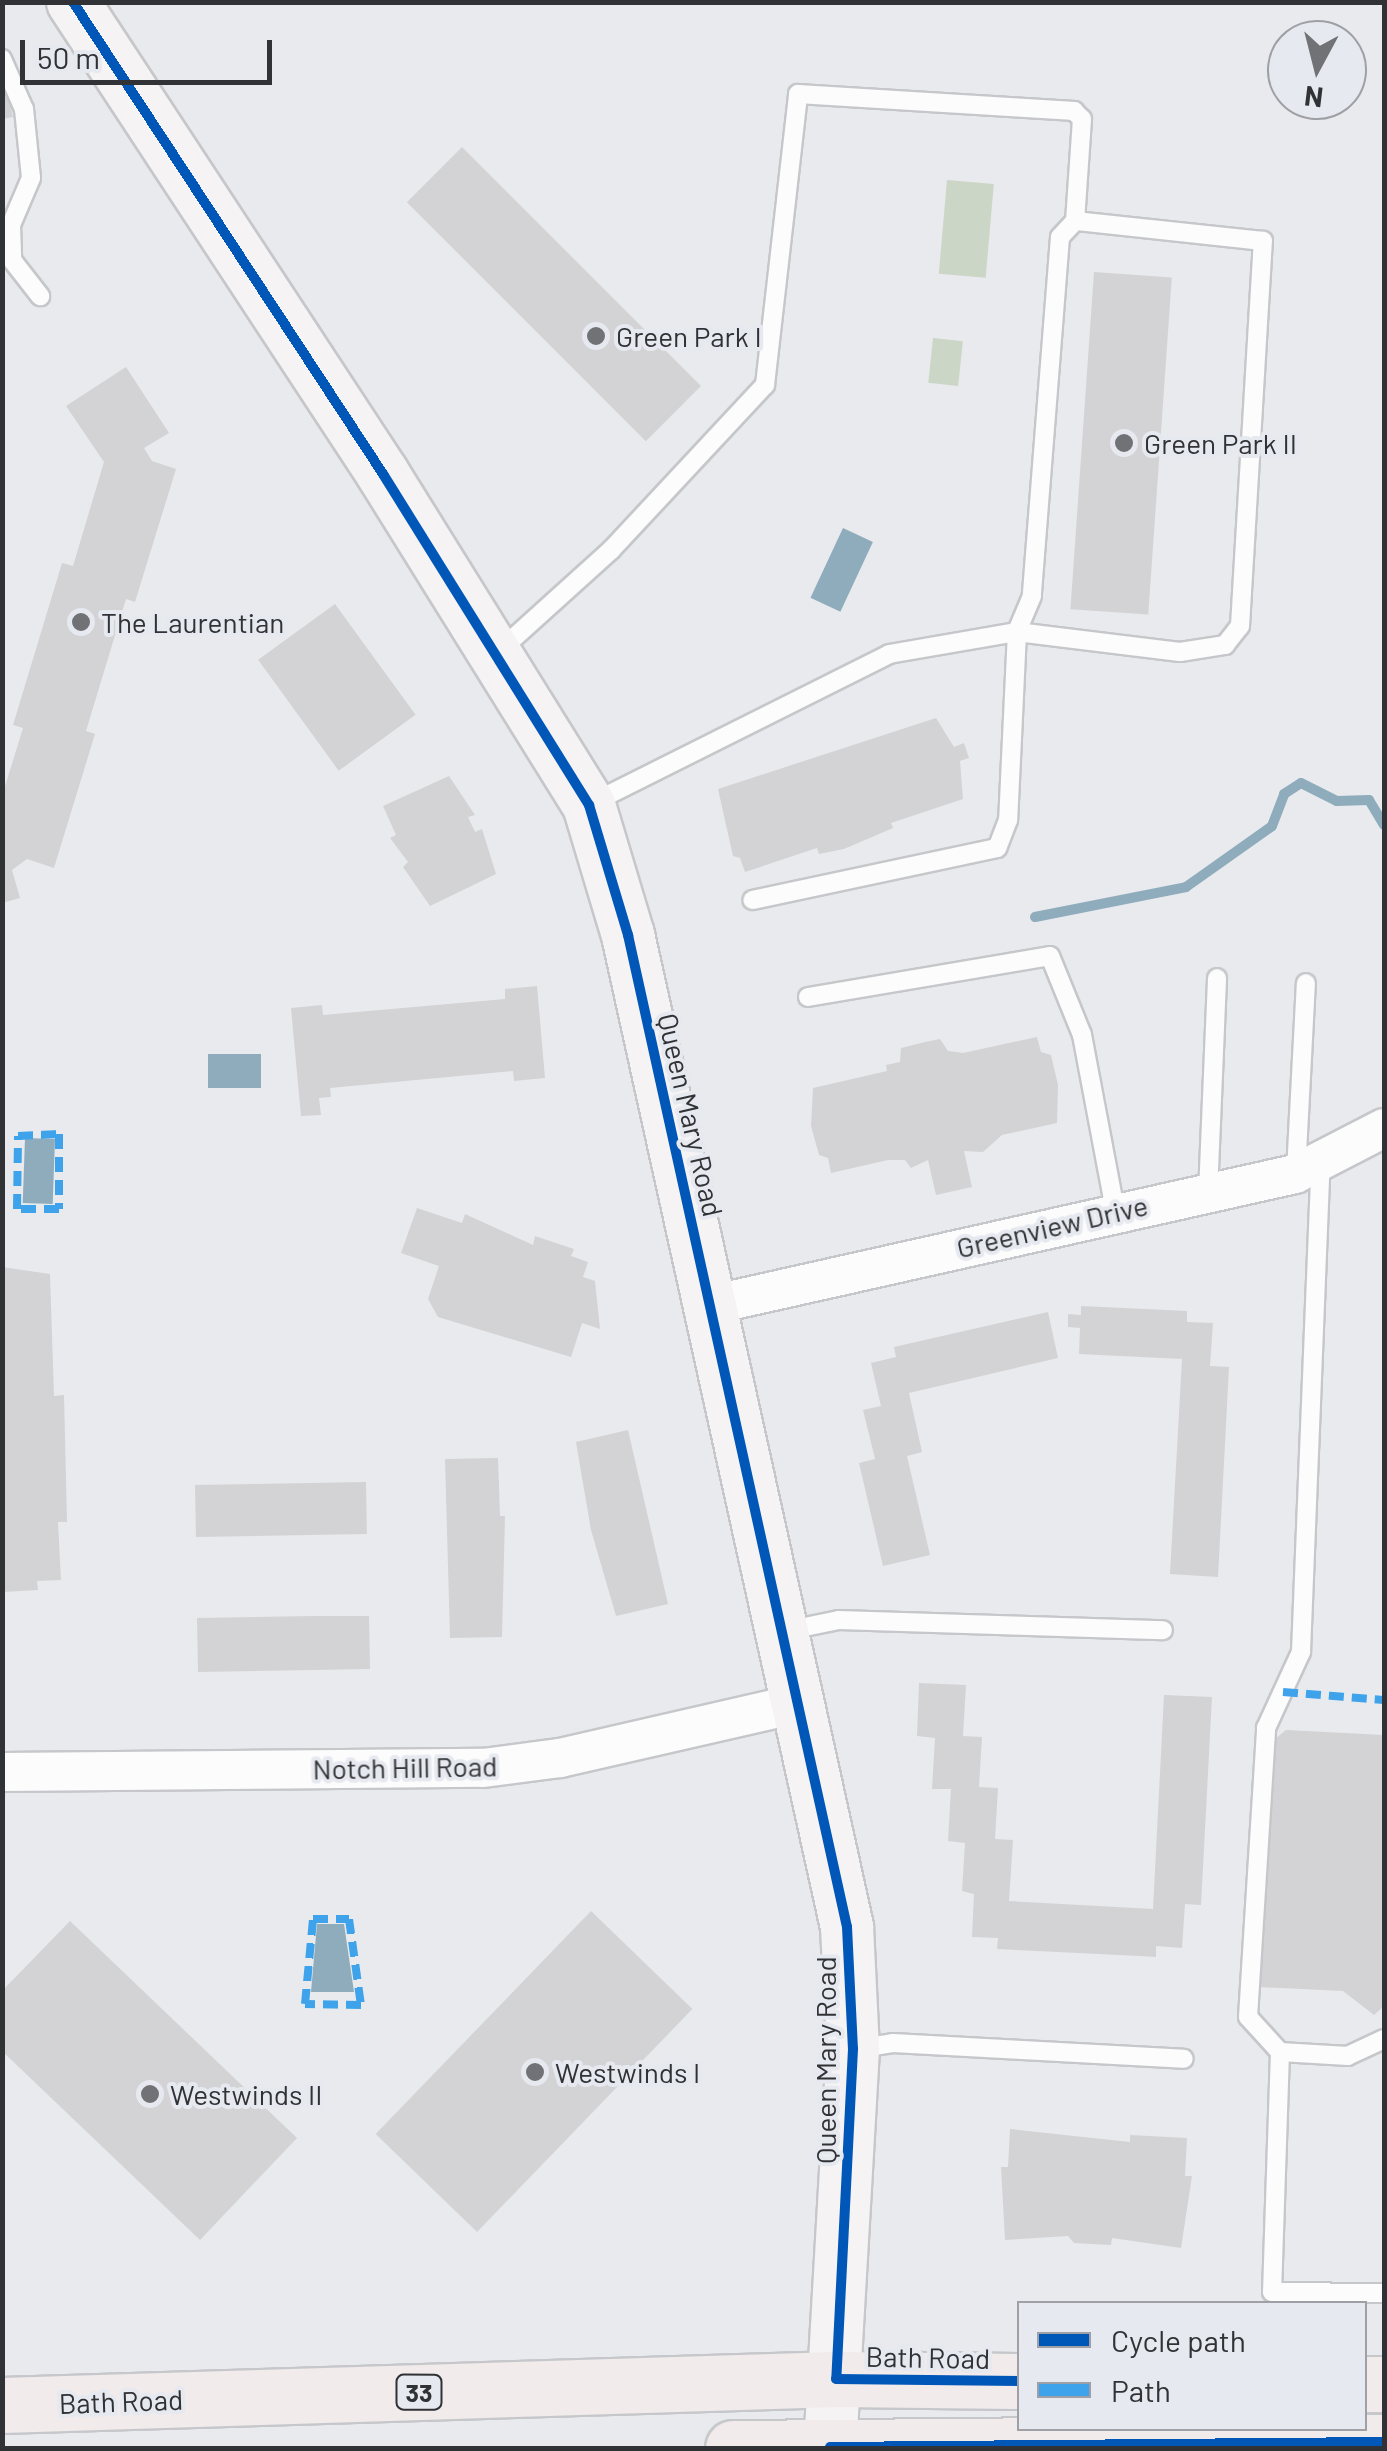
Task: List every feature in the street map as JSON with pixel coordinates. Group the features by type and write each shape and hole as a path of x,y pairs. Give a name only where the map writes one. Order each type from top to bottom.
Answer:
{"main road":[{"name":"Bath Road","path":"2,2405 836,2378 1017,2381"},
{"path":"733,2448 1384,2442"}],"street":[{"name":"Queen Mary Road","path":"73,2 497,654 588,805 628,935 847,1926 853,2049 830,2448"},
{"name":"Greenview Drive","path":"711,1305 1308,1169 1384,1128"},
{"name":"Notch Hill Road","path":"2,1772 483,1768 560,1758 800,1703"}],"lane":[{"path":"2,59 24,109 31,178 11,226 12,260 40,296"},
{"path":"497,654 610,550 765,385 798,94 1074,111 1082,119 1075,221 1060,237 1032,596 1018,632 1008,820 998,848 752,900"},
{"path":"588,805 889,654 1018,632 1180,652 1226,645 1240,626 1263,241 1075,221"},
{"path":"808,997 1050,956 1082,1036 1115,1210"},
{"path":"1208,1194 1218,978"},
{"path":"1306,983 1308,1169 1302,1652 1266,1728 1248,2017 1280,2052 1348,2056 1384,2039"},
{"path":"782,1632 839,1620 1163,1630"},
{"path":"853,2049 893,2043 1184,2058"},
{"path":"1280,2052 1272,2292 1299,2300 1384,2293"}],"green space":[{"path":"947,180 994,184 986,278 939,274"},
{"path":"933,338 963,341 958,386 928,383"}],"water":[{"path":"843,528 873,542 840,612 810,598"},
{"path":"208,1054 261,1054 261,1088 208,1088"},
{"path":"25,1138 55,1139 53,1204 23,1203"},
{"path":"317,1924 344,1924 354,1992 311,1992"}],"building":[{"path":"7,92 13,117 2,119 2,93"},
{"name":"Green Park I","path":"462,147 701,386 646,441 407,202"},
{"name":"Green Park II","path":"1094,272 1172,277 1148,615 1070,609"},
{"name":"The Laurentian","path":"126,367 169,433 144,448 152,461 176,469 135,602 126,599 86,731 95,734 54,868 27,859 12,870 20,898 2,903 2,796 23,728 13,725 62,563 73,566 104,462 66,406"},
{"path":"335,604 416,715 339,771 258,660"},
{"path":"936,718 954,747 964,743 969,758 960,761 963,799 891,823 893,828 844,849 819,854 817,848 745,872 740,858 733,856 718,789"},
{"path":"449,776 475,815 468,817 475,832 482,829 496,874 430,906 403,867 408,862 390,838 396,835 383,806"},
{"path":"537,986 545,1078 514,1081 513,1071 330,1088 331,1097 319,1098 321,1115 301,1116 291,1008 322,1005 323,1015 505,999 505,989"},
{"path":"1037,1037 1041,1052 1051,1055 1058,1085 1057,1123 1002,1135 983,1152 964,1151 972,1187 936,1195 928,1160 911,1168 905,1160 888,1160 831,1173 828,1158 819,1155 811,1126 813,1088 887,1071 886,1065 900,1062 901,1048 925,1042 940,1039 948,1051 963,1053"},
{"path":"417,1208 462,1223 465,1214 533,1245 535,1236 574,1249 571,1256 588,1262 583,1277 595,1281 600,1329 582,1323 571,1357 438,1317 428,1299 439,1266 401,1253"},
{"path":"2,1267 50,1274 54,1396 64,1395 67,1522 58,1522 61,1580 37,1581 38,1590 3,1592"},
{"path":"1081,1306 1187,1311 1187,1322 1213,1323 1210,1366 1229,1367 1218,1577 1170,1574 1182,1359 1079,1354 1080,1328 1068,1327 1068,1314 1081,1315"},
{"path":"1048,1312 1058,1358 909,1393 922,1452 907,1456 930,1555 883,1566 859,1463 875,1459 863,1410 881,1406 871,1363 896,1357 894,1347"},
{"path":"628,1430 668,1604 616,1616 591,1530 576,1442"},
{"path":"498,1458 500,1516 505,1516 502,1637 450,1638 445,1459"},
{"path":"366,1482 367,1534 196,1537 195,1485"},
{"path":"369,1616 370,1669 198,1672 197,1618"},
{"path":"919,1683 966,1685 963,1736 982,1737 979,1787 998,1788 995,1839 1013,1840 1009,1901 1153,1909 1164,1695 1212,1697 1201,1905 1185,1904 1182,1948 1156,1946 1156,1957 997,1949 998,1938 972,1937 974,1894 962,1891 965,1843 948,1841 951,1789 932,1789 935,1738 917,1736"},
{"path":"1286,1730 1384,1735 1384,2006 1374,2015 1343,1991 1257,1987 1269,1744"},
{"name":"Westwinds I","path":"591,1911 692,2009 477,2232 376,2134"},
{"name":"Westwinds II","path":"70,1921 297,2138 200,2240 2,2051 2,1991"},
{"path":"1010,2129 1130,2142 1130,2135 1187,2138 1185,2176 1192,2176 1181,2248 1112,2238 1111,2245 1074,2243 1068,2236 1005,2240 1001,2167 1008,2167"}],"waterway":[{"path":"1035,917 1186,887 1272,826 1284,794 1301,783 1337,801 1369,800 1384,825"}],"marked path":[{"path":"59,1134 59,1209 17,1209 18,1136 59,1134"},
{"path":"1283,1692 1384,1700"},
{"path":"313,1919 349,1919 361,2005 305,2004 313,1919"}],"cycle path":[{"path":"73,2 383,474 589,805 628,935 847,1927 853,2049 836,2379 1017,2381"},
{"path":"830,2447 1384,2442"}],"place":[{"name":"Green Park I","path":"596,336"},
{"name":"Green Park II","path":"1124,443"},
{"name":"The Laurentian","path":"81,622"},
{"name":"Westwinds I","path":"535,2072"},
{"name":"Westwinds II","path":"150,2094"}]}
